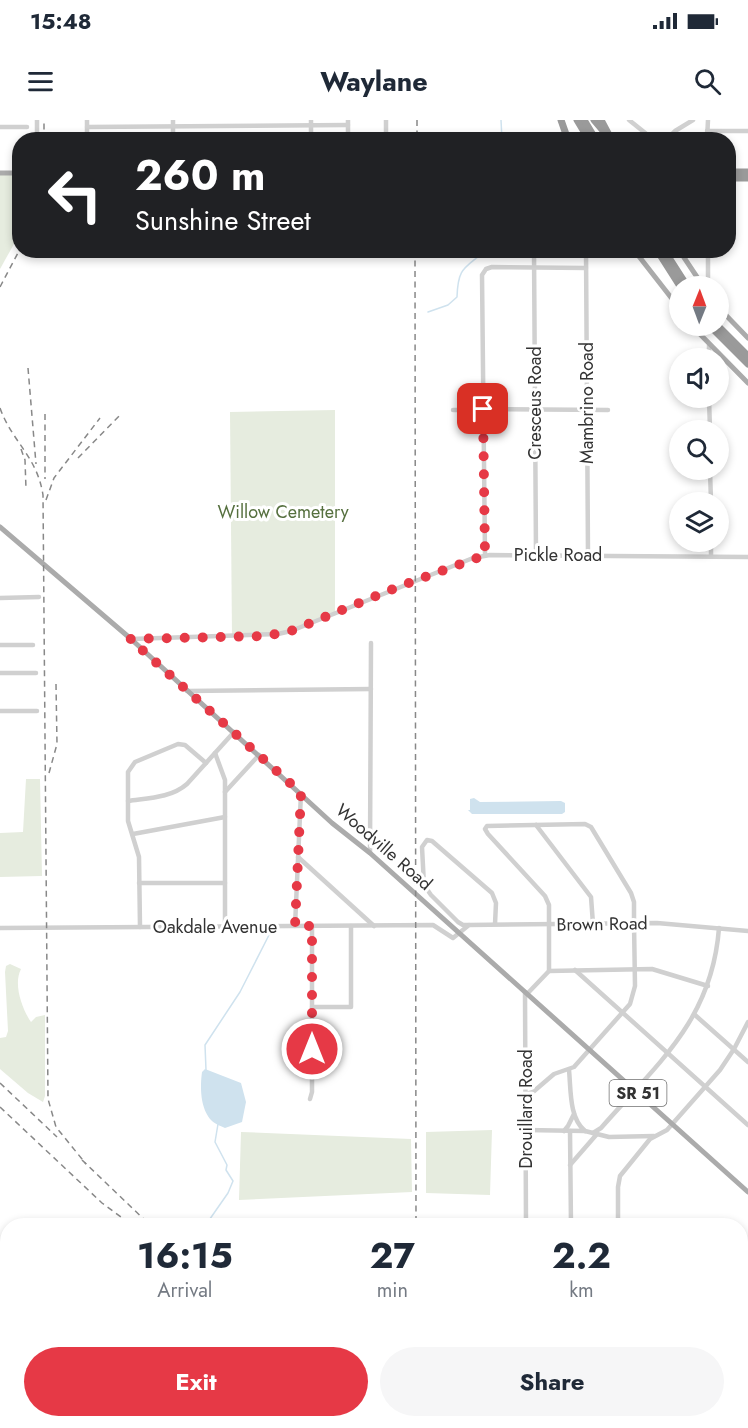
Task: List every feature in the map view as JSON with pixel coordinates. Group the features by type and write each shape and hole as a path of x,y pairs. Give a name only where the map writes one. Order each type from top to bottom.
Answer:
{"highway":[{"path":"594,120 604,132"},
{"path":"662,258 674,276"},
{"path":"669,258 681,276"},
{"path":"720,336 748,364"},
{"path":"728,336 748,356"}],"main road":[{"path":"640,258 669,295"},
{"path":"684,258 696,276"},
{"path":"729,318 748,338"},
{"path":"701,336 748,383"},
{"name":"Woodville Road","path":"0,527 130,639 259,754 332,823 370,853 748,1192"}],"street":[{"path":"87,120 87,132"},
{"path":"173,120 173,132"},
{"path":"629,120 644,132"},
{"path":"673,132 693,120"},
{"path":"706,121 707,131 748,131"},
{"path":"87,127 348,123"},
{"path":"0,127 27,127"},
{"name":"Cresceus Road","path":"534,258 536,555"},
{"name":"Mambrino Road","path":"586,258 588,555"},
{"path":"708,258 708,276"},
{"path":"485,555 482,277 484,271 492,267 586,268"},
{"path":"453,410 608,410"},
{"name":"Pickle Road","path":"130,639 252,637 291,631 406,584 485,555 748,557"},
{"path":"0,598 39,597"},
{"path":"370,853 371,643"},
{"path":"0,645 33,645"},
{"path":"0,673 36,673"},
{"path":"188,691 371,689"},
{"path":"0,711 37,711"},
{"path":"128,801 176,792 188,784 234,732"},
{"path":"140,927 139,854 128,821 128,772 135,762 180,744 188,747 206,763"},
{"path":"215,753 225,778 225,927"},
{"path":"225,792 259,754"},
{"path":"295,926 301,793"},
{"path":"133,834 225,817"},
{"path":"526,1094 533,1092 554,1074 569,1070 590,1050 633,997 634,902 631,893 590,826 491,825 486,827 488,834 545,896 549,905 549,971"},
{"path":"536,825 591,897 593,924"},
{"path":"469,925 461,924 427,890 423,883 422,847 425,841 430,840 492,893 496,903 495,924"},
{"path":"298,857 374,926"},
{"path":"139,883 225,883"},
{"name":"Brown Road","path":"469,925 675,924 748,932"},
{"path":"460,934 469,925"},
{"path":"310,1099 312,1092 312,926"},
{"path":"312,1007 351,1007 351,926"},
{"name":"Oakdale Avenue","path":"0,928 436,926 453,938 460,934"},
{"path":"570,1165 595,1133 683,1034 695,1015 708,986 719,928"},
{"path":"526,993 549,971 574,970 654,969 708,986"},
{"path":"574,970 748,1125"},
{"name":"Drouillard Road","path":"526,993 526,1218"},
{"path":"695,1015 748,1062"},
{"path":"526,1130 585,1131 609,1137 654,1136 663,1133 720,1070 748,1022"},
{"path":"569,1070 574,1114 577,1123 585,1131"},
{"path":"564,1131 574,1114"},
{"path":"570,1131 571,1218"},
{"path":"618,1218 618,1181 630,1163 654,1136"}],"green space":[{"path":"0,173 12,173 12,248 0,269"},
{"name":"Willow Cemetery","path":"335,410 335,613 291,631 232,637 230,412"},
{"path":"26,779 40,779 42,876 0,877 0,833 23,832"},
{"path":"10,964 21,969 18,989 31,1022 36,1017 45,1015 45,1096 43,1102 28,1093 0,1069 0,1038 6,1037 8,1031 5,972 6,966"},
{"path":"492,1130 490,1195 426,1193 426,1132"},
{"path":"241,1132 411,1139 412,1192 239,1200"}],"water":[{"path":"474,798 480,802 561,801 565,803 565,812 562,814 472,814 468,810 470,810 470,799"},
{"path":"205,1069 241,1083 246,1102 242,1122 225,1128 213,1122 208,1116 201,1091 202,1072"}],"waterway":[{"path":"501,120 502,132"},
{"path":"428,312 448,305 457,297 461,274 476,258"},
{"path":"206,1070 205,1045 240,992 269,935"},
{"path":"211,1218 228,1193 233,1181 215,1142 218,1124"}],"railway":[{"path":"44,120 44,132"},
{"path":"417,120 417,132"},
{"path":"0,287 15,258"},
{"path":"415,258 416,1218"},
{"path":"28,368 36,464"},
{"path":"0,408 30,459 40,481 43,495 48,1099 56,1127 86,1164"},
{"path":"45,414 45,479"},
{"path":"78,458 121,414"},
{"path":"46,500 54,478 100,418"},
{"path":"21,449 25,460 26,489"},
{"path":"49,773 57,744 56,684"},
{"path":"0,1083 57,1137"},
{"path":"0,1107 102,1203 122,1218"},
{"path":"82,1160 143,1218"}],"route":[{"path":"312,1049 312,926 295,926 301,793 130,639 252,637 291,631 398,587 485,555 483,409"}]}
